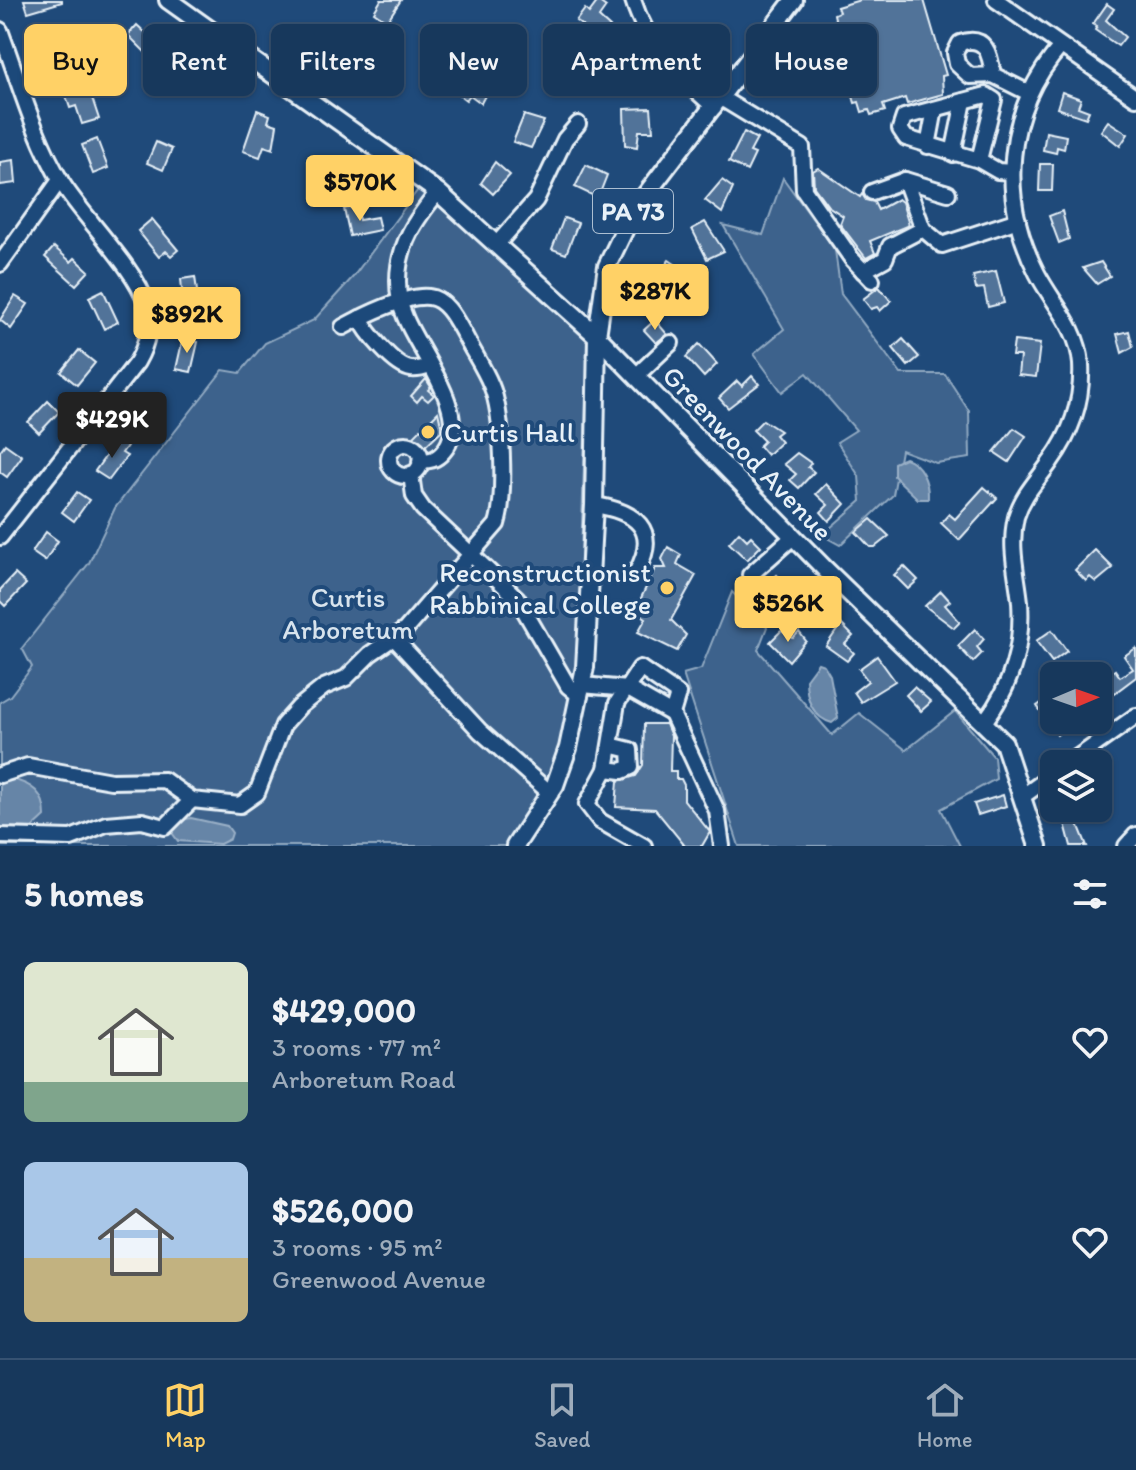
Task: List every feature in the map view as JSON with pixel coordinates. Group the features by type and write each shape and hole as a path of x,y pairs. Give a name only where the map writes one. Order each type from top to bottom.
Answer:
{"main road":[{"name":"Greenwood Avenue","path":"168,0 179,11 438,192 597,336 793,537 985,721 1004,743 1038,846"},
{"name":"PA 73","path":"515,846 550,793 568,748 581,690 594,505 597,336 607,266 634,210 794,0"}],"street":[{"path":"633,0 644,30 662,56 717,103 802,147 804,190 867,275 885,259 890,246 923,229"},
{"path":"996,0 1136,98"},
{"path":"0,30 60,180 83,217 136,281 147,309 147,335 137,362 0,537"},
{"path":"985,721 1007,685 1019,647 1020,600 1013,558 1017,517 1030,486 1052,460 1069,432 1080,388 1079,351 1073,330 1038,275 1023,241 1012,172 1013,144 1029,93 1061,46"},
{"path":"993,75 1029,93"},
{"path":"979,160 994,100 986,95 904,117 900,129 906,138 979,160 998,171 1012,172"},
{"path":"953,154 964,101"},
{"path":"928,146 935,109"},
{"path":"496,245 536,200 565,139 578,124"},
{"path":"0,264 60,180"},
{"path":"905,180 923,229 942,245 1018,220"},
{"path":"872,192 905,180 948,193"},
{"path":"420,461 432,461 440,456 449,444 453,429 445,394 400,304 398,280 405,241 413,222 438,192"},
{"path":"0,775 28,766 111,781 164,780 192,800 240,805 257,793 283,725 324,687 346,678 370,654 394,638 472,556 497,524 503,504 492,388 462,331 441,301 427,297 400,304 343,327"},
{"path":"360,318 367,333 405,368 413,370 430,366"},
{"path":"636,376 671,343"},
{"path":"411,474 401,475 392,470 389,460 392,451 400,445 410,445 418,451 420,461 411,474 414,496 423,509 523,606 568,686 581,690 628,689 672,714 717,811 722,846"},
{"path":"594,505 627,514 646,535 649,542 637,571"},
{"path":"750,575 793,537"},
{"path":"394,638 480,731 550,793"},
{"path":"644,846 600,821 587,804 606,769 617,703 640,668 678,694 672,714"},
{"path":"1088,750 1136,716"},
{"path":"606,769 622,771 631,767 630,750 610,745"},
{"path":"1023,796 1040,784"},
{"path":"0,836 71,838 106,824 142,821 165,827 192,800"},
{"path":"1126,846 1136,835"}],"green space":[{"path":"783,178 835,250 841,294 901,374 945,374 969,411 970,458 936,463 901,450 893,495 840,545 822,535 861,501 859,476 837,442 856,430 807,373 782,392 754,354 784,329 723,225 763,235"},
{"name":"Curtis Arboretum","path":"420,187 585,333 588,344 577,677 561,752 546,788 508,846 0,846 0,702 10,696 32,667 22,648 89,563 115,508 223,370 240,373 265,343 314,320 353,277"},
{"path":"732,592 767,627 758,650 832,735 859,713 906,750 955,711 994,757 996,779 941,809 960,846 739,846 683,674 701,669"}],"shaded area":[{"path":"905,458 911,460 923,474 928,499 918,499 894,476 894,463"},
{"path":"818,663 824,665 830,675 838,718 832,723 815,711 807,693 806,679"},
{"path":"11,779 31,787 43,801 45,816 32,828 0,827 0,785"},
{"path":"191,818 227,826 232,833 230,839 220,844 178,841 170,830 177,821"}],"building":[{"path":"24,0 62,0 62,2 28,12"},
{"path":"381,0 401,0 387,21 374,12"},
{"path":"860,0 924,0 946,75 942,76 943,94 907,104 905,98 883,105 885,111 871,115 869,110 862,112 853,96 877,96 877,24 834,24 834,14 839,12 837,7"},
{"path":"598,1 606,7 599,17 607,24 580,24 576,21 585,9 589,13"},
{"path":"1107,4 1114,9 1106,20 1125,37 1118,46 1095,30 1097,26 1093,24"},
{"path":"137,25 143,31 143,50 128,35"},
{"path":"1062,92 1081,99 1078,107 1089,111 1086,118 1057,108"},
{"path":"66,96 91,96 99,119 82,124 76,106 70,108"},
{"path":"471,96 485,96 481,103"},
{"path":"651,108 653,131 639,131 637,147 625,145 624,109"},
{"path":"257,110 270,115 268,122 277,125 273,149 264,146 260,157 243,151"},
{"path":"524,115 544,121 531,148 513,142"},
{"path":"1108,121 1128,134 1120,146 1101,131"},
{"path":"744,132 757,139 750,152 755,154 747,171 729,162"},
{"path":"1046,132 1066,136 1064,149 1057,147 1056,153 1043,150"},
{"path":"97,139 108,168 93,174 82,145"},
{"path":"156,142 172,149 163,170 147,163"},
{"path":"14,160 16,183 0,185 0,162"},
{"path":"495,162 510,175 493,194 481,183"},
{"path":"1040,164 1053,164 1052,191 1039,191"},
{"path":"586,165 607,175 598,198 575,187"},
{"path":"818,168 860,197 862,194 866,200 874,202 878,210 898,199 902,202 909,225 870,241 875,253 866,258 840,224 843,216 828,206 814,187 813,171"},
{"path":"722,180 733,188 722,213 705,200"},
{"path":"356,206 359,220 377,217 380,230 350,236 344,209"},
{"path":"1062,211 1069,239 1059,243 1049,216"},
{"path":"564,218 578,223 566,254 552,249"},
{"path":"152,219 178,250 171,256 166,251 159,257 138,231"},
{"path":"705,222 724,251 707,259 692,229"},
{"path":"54,247 71,262 75,258 89,271 76,285 45,257"},
{"path":"669,260 681,268 670,284 658,275"},
{"path":"1101,262 1110,276 1097,284 1083,268"},
{"path":"996,271 1004,303 988,307 984,288 976,289 973,276"},
{"path":"195,277 198,298 206,297 208,306 201,307 203,318 185,320 181,279"},
{"path":"879,287 891,301 880,311 877,307 871,309 863,299"},
{"path":"103,290 118,322 104,329 89,297"},
{"path":"15,296 28,304 11,329 0,320"},
{"path":"655,320 667,334 656,343 644,330"},
{"path":"1129,331 1133,347 1122,353 1117,334"},
{"path":"183,338 198,342 191,372 176,369"},
{"path":"903,339 919,357 908,366 893,348"},
{"path":"1014,341 1040,344 1036,377 1018,375 1020,356 1012,356"},
{"path":"699,344 717,364 704,377 686,357"},
{"path":"79,350 95,363 77,385 61,372"},
{"path":"752,376 759,384 728,408 719,398 737,381 742,386"},
{"path":"426,379 431,387 428,390 434,395 428,401 422,396 417,402 411,396"},
{"path":"48,401 59,412 39,433 28,422"},
{"path":"148,405 159,415 145,430 134,420"},
{"name":"Curtis Hall","path":"438,412 442,430 421,450 412,441 414,436"},
{"path":"763,420 780,431 775,435 781,442 767,455 759,446 764,441 753,430"},
{"path":"1014,428 1026,436 1009,462 994,452"},
{"path":"118,439 127,446 122,453 127,456 109,480 95,471"},
{"path":"5,444 22,456 7,477 0,472 0,451"},
{"path":"797,453 811,463 808,467 814,472 799,488 790,480 796,474 784,464"},
{"path":"826,484 845,504 829,521 821,512 828,505 816,494"},
{"path":"984,487 997,498 959,540 941,523 949,514 955,519"},
{"path":"77,492 89,500 74,521 62,512"},
{"path":"871,519 889,536 875,547 870,547 856,532"},
{"path":"46,532 58,541 45,561 32,552"},
{"path":"739,532 747,540 751,536 761,546 747,560 729,543"},
{"name":"Reconstructionist Rabbinical College","path":"668,547 681,555 677,564 696,575 671,620 686,635 677,651 638,632 646,618 635,611 655,568 666,568 662,559"},
{"path":"1095,550 1113,568 1096,582 1090,577 1086,581 1075,570"},
{"path":"904,566 918,580 908,589 894,575"},
{"path":"15,574 26,584 5,606 0,601 0,590"},
{"path":"777,575 790,589 778,600 765,586"},
{"path":"941,591 950,601 945,605 960,622 954,628 925,606"},
{"path":"841,624 853,636 845,644 854,653 847,661 826,646"},
{"path":"975,629 984,639 977,647 982,653 973,662 958,646"},
{"path":"1052,630 1067,651 1052,662 1036,641"},
{"path":"781,631 793,638 799,632 806,641 789,661 770,642"},
{"path":"1136,648 1136,677 1112,695 1112,672 1115,670 1120,677 1133,669 1124,656"},
{"path":"877,656 895,681 861,702 854,692 868,681 859,669"},
{"path":"914,687 931,702 921,711 906,695"},
{"path":"644,724 666,724 671,736 670,771 676,771 676,779 681,779 684,785 684,800 710,832 702,846 685,846 655,809 616,807 618,781 636,776 643,765"},
{"path":"1003,795 1006,806 978,815 974,804"},
{"path":"1065,822 1077,822 1087,846 1071,846"}],"place":[{"name":"Curtis Hall","path":"428,432"},
{"name":"Reconstructionist Rabbinical College","path":"667,588"}]}
